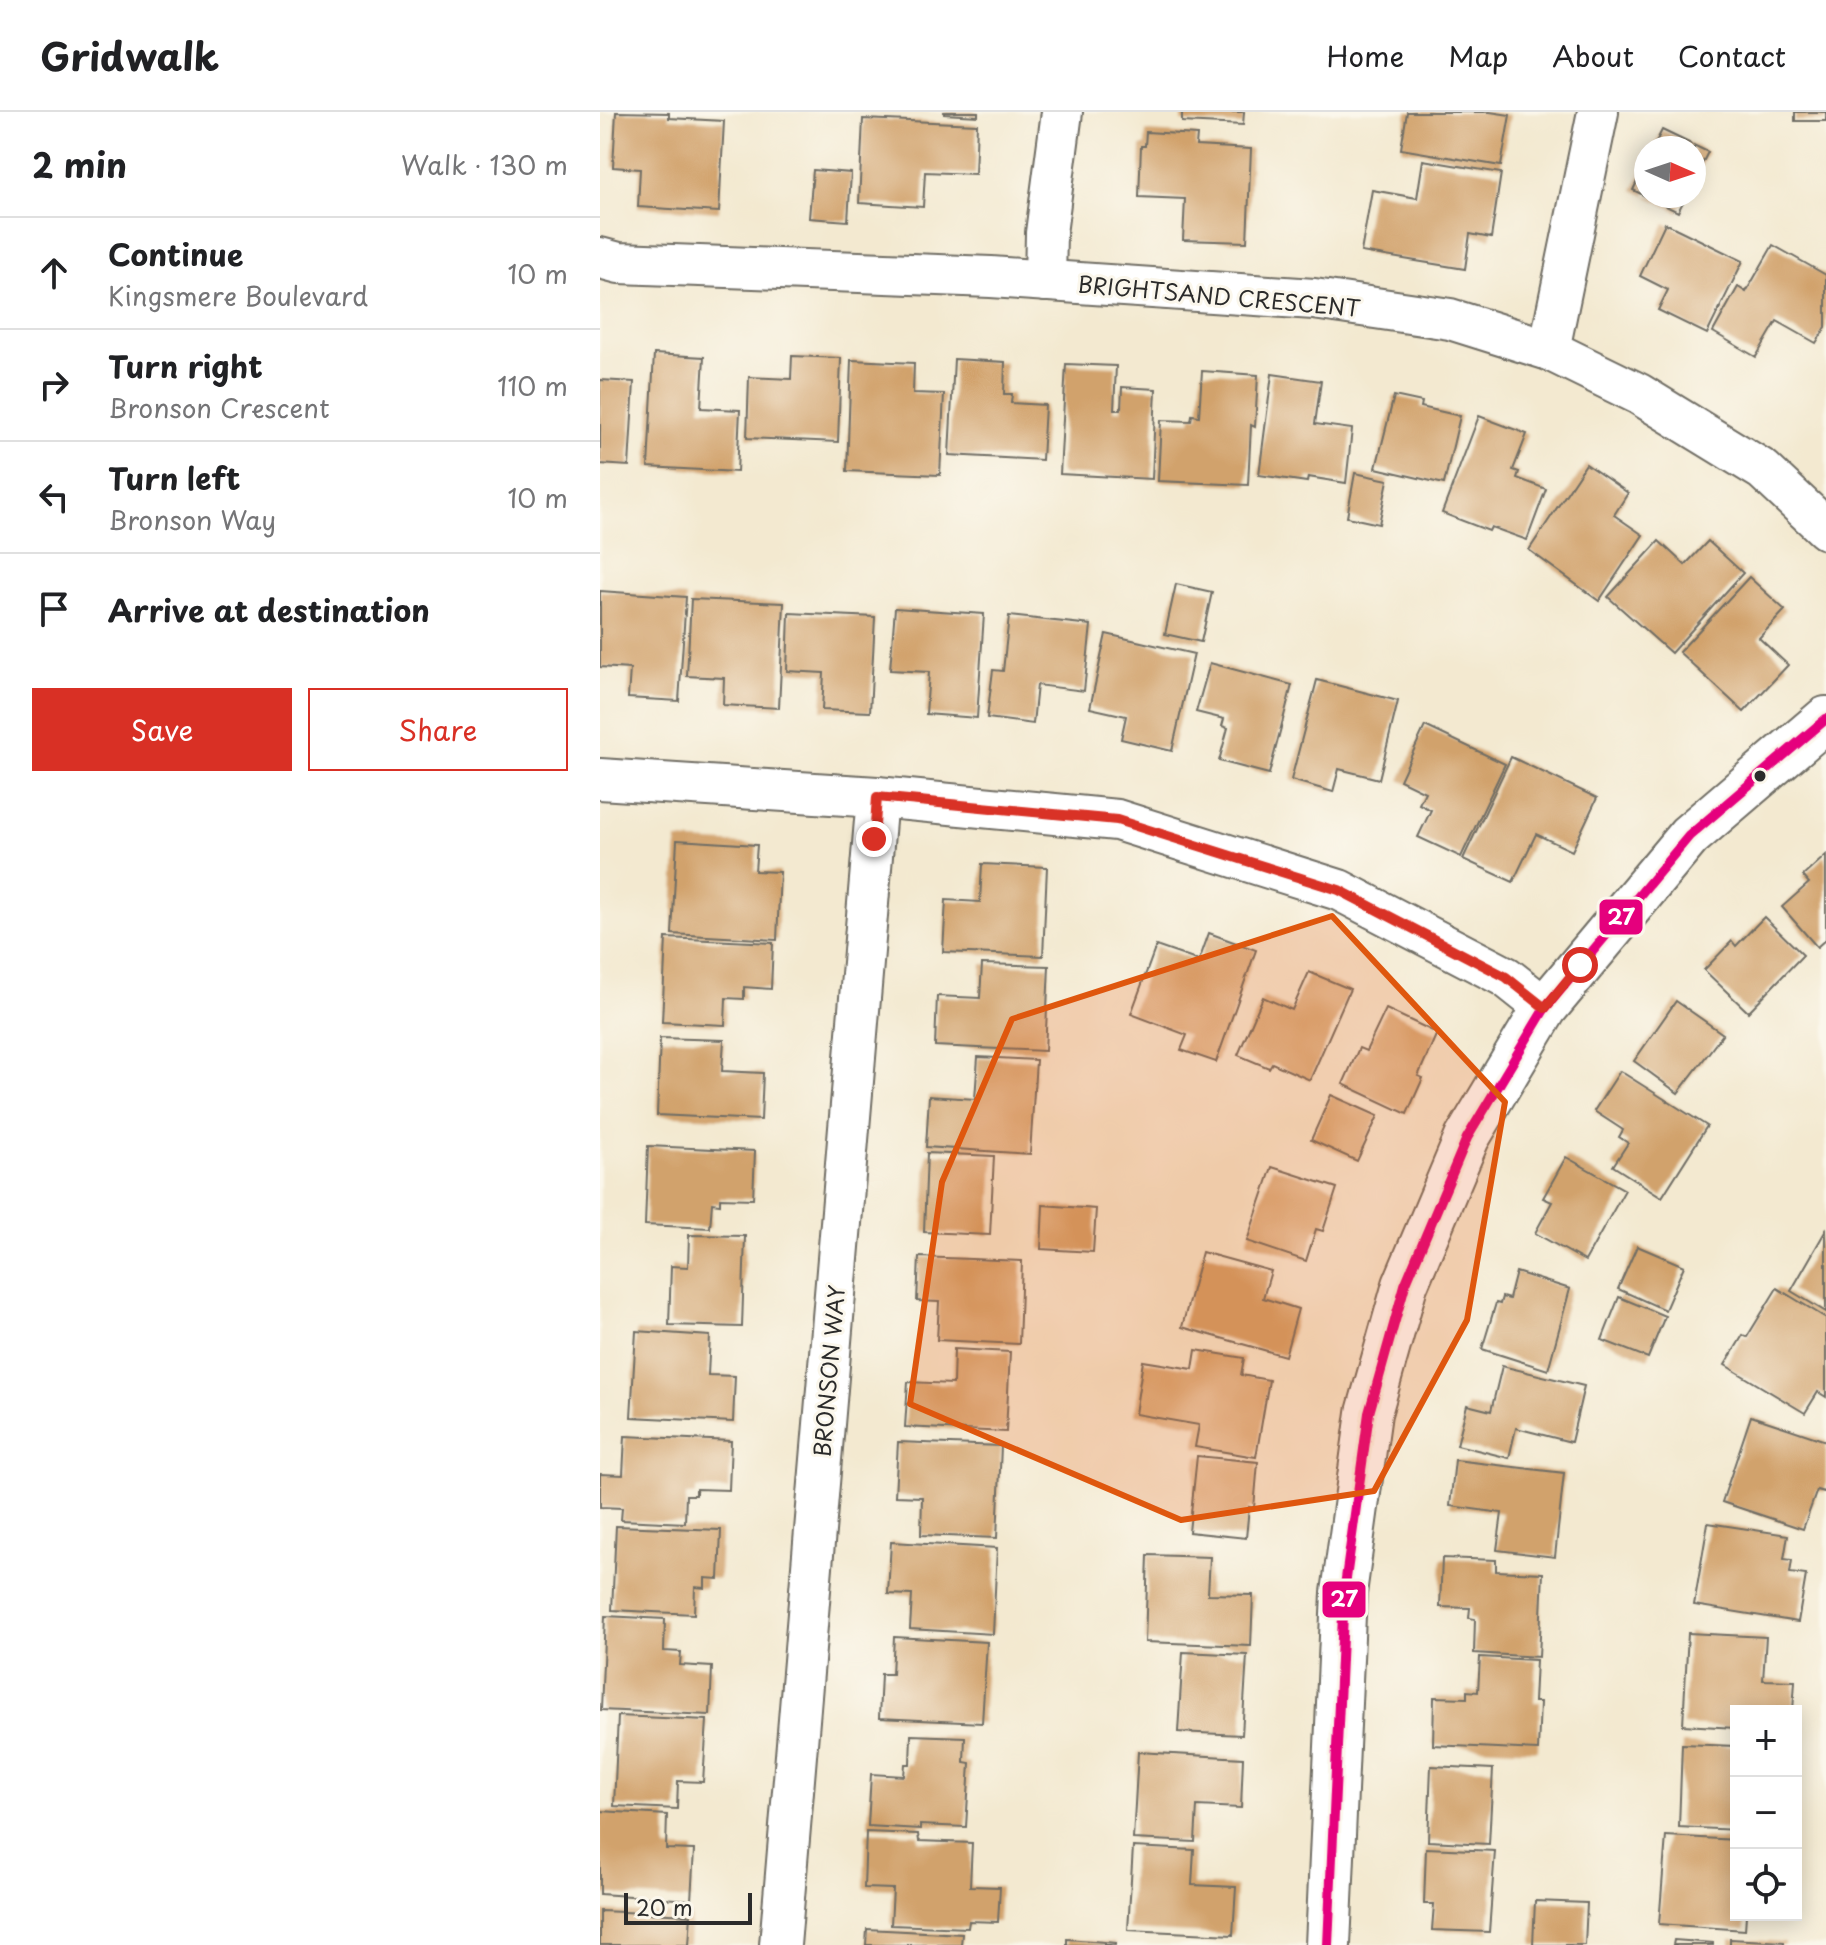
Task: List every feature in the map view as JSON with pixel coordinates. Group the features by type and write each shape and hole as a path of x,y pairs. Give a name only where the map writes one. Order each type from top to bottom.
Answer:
{"street":[{"path":"1045,281 1046,233 1062,112"},
{"path":"1549,350 1598,112"},
{"name":"BRIGHTSAND CRESCENT","path":"600,258 619,263 991,277 1314,299 1450,319 1549,350 1639,394 1763,470 1826,529"},
{"path":"1328,1945 1344,1593 1369,1413 1405,1285 1467,1138 1545,1008 1689,836 1826,719"},
{"path":"600,779 877,797 1117,820 1339,890 1506,977 1545,1008"},
{"name":"BRONSON WAY","path":"780,1945 877,797"}],"highlighted area":[{"path":"1332,916 1505,1102 1467,1320 1374,1491 1181,1520 910,1404 942,1182 1012,1019"}],"building":[{"path":"616,112 669,113 669,118 724,121 719,212 638,207 640,169 613,167"},
{"path":"978,112 978,116 944,114"},
{"path":"1182,112 1244,112 1243,125 1182,122"},
{"path":"1407,112 1490,112 1510,115 1501,166 1401,149"},
{"path":"1795,112 1826,112 1826,121 1795,121"},
{"path":"863,119 977,124 975,174 925,172 923,207 859,203"},
{"path":"1662,130 1675,136 1659,136"},
{"path":"1146,132 1197,135 1196,146 1251,149 1247,242 1183,240 1185,199 1139,197 1141,146 1145,146"},
{"path":"1423,160 1501,173 1491,238 1470,234 1465,269 1361,252 1372,190 1417,198"},
{"path":"813,170 851,173 848,221 809,218"},
{"path":"1665,223 1743,261 1707,334 1658,310 1668,290 1640,276"},
{"path":"1773,245 1826,275 1826,327 1816,343 1777,321 1756,357 1713,332 1738,287 1746,292"},
{"path":"654,354 704,357 701,408 740,410 737,472 648,467"},
{"path":"792,356 841,358 838,442 747,438 749,377 791,379"},
{"path":"954,359 1005,362 1004,394 1012,394 1011,403 1045,405 1042,460 949,455"},
{"path":"851,360 914,363 913,393 944,394 940,475 847,471"},
{"path":"1066,364 1116,366 1114,410 1121,410 1122,387 1156,389 1152,479 1060,474"},
{"path":"1202,371 1258,375 1255,427 1251,425 1248,485 1158,481 1161,420 1191,421 1192,415 1199,416"},
{"path":"1272,374 1321,381 1315,424 1352,429 1346,483 1308,477 1307,482 1259,475"},
{"path":"600,380 634,382 629,466 600,464"},
{"path":"1394,396 1422,402 1421,407 1460,416 1444,484 1376,468"},
{"path":"1479,416 1527,434 1513,470 1519,472 1517,478 1546,489 1527,540 1491,527 1489,531 1442,513"},
{"path":"1586,464 1628,493 1614,515 1643,535 1599,601 1529,550"},
{"path":"1355,473 1388,480 1379,524 1347,517"},
{"path":"1659,541 1685,565 1708,541 1743,573 1671,653 1608,597"},
{"path":"1749,577 1785,610 1759,638 1788,665 1744,712 1679,652"},
{"path":"1176,584 1212,592 1201,642 1165,634"},
{"path":"600,591 686,597 679,701 628,698 630,669 600,667"},
{"path":"691,599 784,603 779,708 723,705 724,678 687,676"},
{"path":"895,608 984,614 977,718 926,714 929,672 890,670"},
{"path":"789,613 875,617 870,712 822,710 824,673 787,671"},
{"path":"1009,616 1091,625 1084,691 1037,685 1033,724 987,718 993,670 1003,671"},
{"path":"1106,634 1194,654 1172,751 1121,739 1126,716 1090,708"},
{"path":"1210,663 1292,685 1269,774 1219,761 1228,728 1222,726 1224,719 1196,712"},
{"path":"1317,680 1398,701 1379,779 1339,769 1333,792 1291,780"},
{"path":"1425,726 1505,764 1461,857 1418,837 1431,810 1419,804 1425,792 1400,780"},
{"path":"1511,757 1597,798 1572,851 1536,834 1513,882 1463,859"},
{"path":"677,840 757,845 755,871 780,872 777,940 672,934"},
{"path":"1826,855 1826,939 1817,947 1782,907 1809,883 1803,876"},
{"path":"982,864 1047,867 1043,956 943,952 946,900 980,902"},
{"path":"1764,917 1803,955 1748,1012 1704,970 1732,941 1736,946"},
{"path":"1209,933 1256,950 1216,1062 1181,1050 1187,1035 1131,1014 1156,946 1199,961"},
{"path":"666,938 773,943 771,989 744,987 744,999 726,998 725,1025 662,1022"},
{"path":"982,964 1049,966 1045,1051 935,1046 937,996 980,998"},
{"path":"1309,972 1350,989 1310,1080 1272,1063 1269,1068 1238,1055 1263,997 1292,1010"},
{"path":"1676,1001 1723,1034 1678,1093 1634,1061"},
{"path":"1386,1009 1437,1033 1418,1076 1423,1078 1407,1114 1343,1084 1359,1048 1366,1051"},
{"path":"660,1038 724,1040 722,1071 763,1073 761,1120 657,1115"},
{"path":"978,1057 1036,1060 1030,1154 926,1147 929,1096 975,1099"},
{"path":"1620,1071 1707,1126 1662,1197 1613,1166 1628,1143 1619,1137 1623,1130 1594,1111"},
{"path":"1331,1095 1378,1116 1357,1161 1311,1140"},
{"path":"648,1146 755,1151 753,1199 720,1198 720,1204 712,1203 710,1228 645,1225"},
{"path":"927,1153 994,1156 990,1235 924,1232"},
{"path":"1566,1157 1625,1190 1585,1261 1535,1233 1552,1202 1543,1198"},
{"path":"1272,1167 1337,1188 1323,1231 1316,1229 1306,1261 1247,1241"},
{"path":"1043,1205 1096,1209 1093,1252 1041,1249"},
{"path":"1826,1230 1826,1312 1791,1291"},
{"path":"689,1235 745,1236 742,1327 669,1325 671,1266 688,1267"},
{"path":"1637,1246 1684,1266 1665,1310 1618,1289"},
{"path":"1202,1252 1271,1271 1263,1298 1298,1309 1285,1356 1182,1327"},
{"path":"919,1257 1022,1261 1019,1344 937,1340 939,1302 917,1301"},
{"path":"1516,1272 1570,1289 1548,1370 1482,1349 1496,1303 1500,1304 1502,1297 1509,1299"},
{"path":"1777,1288 1826,1318 1826,1397 1818,1392 1805,1413 1725,1365 1743,1335 1747,1337"},
{"path":"1619,1297 1665,1316 1648,1358 1602,1340"},
{"path":"636,1331 710,1336 708,1375 735,1376 733,1422 631,1417"},
{"path":"954,1349 1010,1352 1006,1432 905,1427 908,1382 953,1384"},
{"path":"1196,1350 1244,1358 1241,1375 1269,1380 1256,1457 1195,1447 1199,1425 1135,1414 1143,1361 1193,1369"},
{"path":"1502,1366 1584,1386 1571,1442 1516,1428 1509,1458 1457,1445 1467,1405 1491,1411"},
{"path":"1751,1416 1826,1441 1826,1487 1824,1492 1817,1490 1803,1529 1722,1502"},
{"path":"625,1436 731,1441 729,1490 696,1489 696,1495 686,1495 685,1523 621,1520 622,1508 600,1507 600,1474 623,1475"},
{"path":"898,1442 1001,1446 997,1538 921,1535 922,1497 895,1496"},
{"path":"1197,1456 1258,1462 1254,1508 1249,1507 1246,1538 1189,1532"},
{"path":"1455,1460 1564,1473 1555,1557 1497,1550 1502,1513 1450,1506"},
{"path":"1708,1523 1788,1535 1784,1559 1792,1560 1790,1573 1806,1575 1798,1622 1694,1605"},
{"path":"616,1526 721,1530 719,1579 705,1578 705,1588 695,1587 694,1614 612,1610"},
{"path":"891,1542 997,1548 993,1634 910,1629 912,1595 888,1594"},
{"path":"1148,1555 1210,1557 1208,1594 1253,1595 1251,1646 1145,1642"},
{"path":"1442,1558 1496,1560 1496,1571 1543,1573 1539,1657 1474,1653 1475,1619 1469,1618 1470,1608 1440,1607"},
{"path":"605,1616 665,1619 664,1651 681,1652 680,1665 712,1667 710,1715 601,1710"},
{"path":"1688,1633 1766,1637 1763,1680 1795,1681 1793,1705 1730,1705 1730,1728 1683,1725"},
{"path":"894,1637 987,1642 982,1723 879,1718 881,1674 892,1674"},
{"path":"1183,1652 1247,1655 1242,1735 1178,1732"},
{"path":"1480,1657 1536,1660 1534,1702 1540,1702 1538,1750 1433,1745 1434,1697 1467,1698 1467,1691 1478,1692"},
{"path":"618,1716 707,1720 703,1782 678,1781 677,1809 614,1806"},
{"path":"911,1735 965,1737 964,1762 970,1763 966,1827 920,1825 920,1829 868,1826 871,1774 904,1776 905,1764 910,1764"},
{"path":"1682,1744 1730,1746 1730,1830 1679,1827"},
{"path":"1138,1752 1243,1758 1241,1808 1197,1806 1195,1842 1133,1839"},
{"path":"1431,1766 1493,1769 1489,1844 1428,1841"},
{"path":"600,1811 667,1815 666,1849 694,1850 691,1900 600,1894"},
{"path":"866,1832 918,1834 919,1841 972,1843 970,1886 1000,1887 998,1922 969,1921 968,1928 891,1925 893,1889 864,1888"},
{"path":"1666,1836 1730,1840 1730,1921 1746,1921 1745,1930 1659,1924"},
{"path":"1133,1847 1194,1850 1192,1885 1236,1887 1233,1935 1128,1930"},
{"path":"1426,1848 1495,1851 1489,1932 1432,1930 1434,1904 1424,1904"},
{"path":"1535,1901 1587,1903 1585,1945 1533,1945"},
{"path":"600,1911 691,1915 689,1945 600,1945"},
{"path":"867,1929 962,1934 961,1945 866,1945"},
{"path":"1067,1939 1116,1943 1116,1945 1067,1945"},
{"path":"1730,1939 1784,1942 1784,1945 1730,1945"},
{"path":"1674,1940 1713,1943 1713,1945 1673,1945"}],"transit line":[{"name":"27","path":"1328,1945 1344,1593 1369,1413 1405,1285 1467,1138 1545,1008 1689,836 1826,719"}],"route":[{"path":"874,839 877,797 1117,820 1339,890 1506,977 1545,1008 1580,965"}]}
